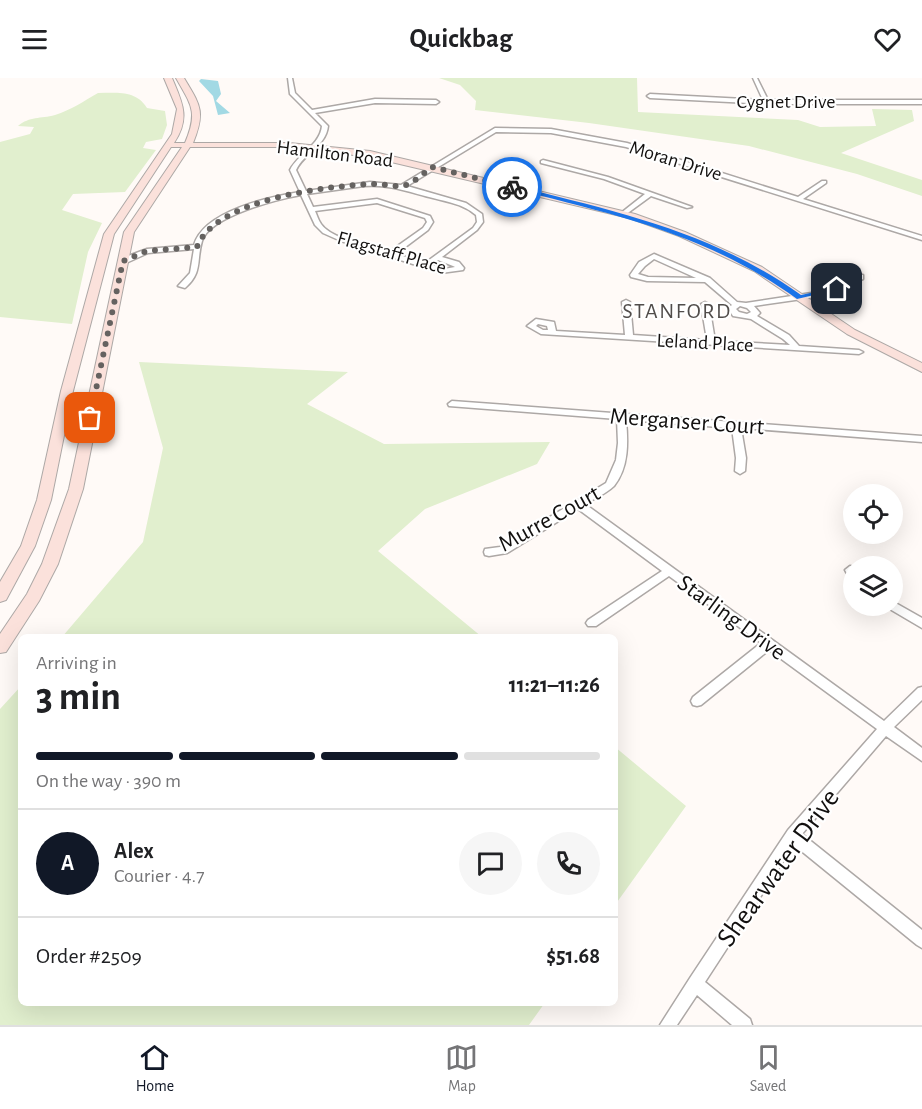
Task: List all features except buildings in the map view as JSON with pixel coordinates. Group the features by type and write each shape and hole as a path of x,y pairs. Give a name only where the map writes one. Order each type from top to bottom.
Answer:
{"main road":[{"path":"0,647 33,597 63,530 76,489 80,396 98,268 109,234 176,134 181,109 168,78"},
{"path":"0,596 28,546 80,396 111,327 129,232 188,145 198,115 192,98 180,78"},
{"name":"Hamilton Road","path":"170,145 267,145 370,154 623,214 656,224 735,257 768,275 851,332 922,368"}],"street":[{"path":"290,78 292,93 325,126 326,130 310,148"},
{"path":"756,78 767,102"},
{"name":"Cygnet Drive","path":"650,96 767,102 922,102"},
{"path":"310,112 375,101 436,102"},
{"name":"Moran Drive","path":"402,187 495,130 536,129 614,142 800,198 922,238"},
{"name":"Flagstaff Place","path":"310,148 293,167 318,225 328,233 427,266 448,272 460,268 456,264 437,258"},
{"path":"543,162 689,207"},
{"path":"800,198 824,182"},
{"path":"182,286 192,280 197,247 208,229 256,203 303,193 375,184 402,187 467,204 480,217 475,228 427,266"},
{"path":"623,214 649,194"},
{"path":"311,209 377,201 419,212 428,217 430,222 426,230 391,254"},
{"path":"127,242 147,251"},
{"path":"123,261 147,251 197,247"},
{"path":"707,280 647,279 634,274 642,264 654,256 707,280 736,305 732,308 734,312 829,292 860,277"},
{"path":"626,302 629,337"},
{"path":"705,304 711,342"},
{"path":"752,310 796,347"},
{"name":"Leland Place","path":"552,332 859,352"},
{"name":"Merganser Court","path":"452,404 922,439"},
{"name":"Murre Court","path":"489,552 503,550 609,485 619,472 623,458 621,416"},
{"path":"736,424 741,458 740,471"},
{"name":"Starling Drive","path":"579,505 922,755"},
{"path":"592,623 669,571"},
{"path":"903,612 922,624"},
{"path":"697,701 768,644"},
{"name":"Shearwater Drive","path":"668,1025 793,836 886,727 922,692"},
{"path":"793,836 922,940"},
{"path":"695,983 744,1025"}],"green space":[{"path":"439,78 637,78 638,112 798,120 820,127 876,126 872,109 912,110 914,121 841,153 922,180 922,196 857,174 749,146 589,123 475,110 476,101 460,85"},
{"path":"98,93 132,95 143,102 147,108 165,111 167,125 162,139 146,142 143,148 156,150 125,192 73,194 62,210 102,223 88,252 72,324 0,317 0,142 30,134 34,127 18,126 27,121 61,113"},
{"path":"139,362 348,372 307,404 384,444 550,442 537,464 425,509 378,551 478,634 65,634 143,542 163,448"},
{"path":"18,689 18,1006 543,1006 529,1025 0,1025 0,709"},
{"path":"618,749 686,806 618,901"}],"water":[{"path":"201,79 218,81 221,94 216,101 230,113 218,115 213,96 199,81"}],"way so far":[{"path":"90,418 111,327 123,261 147,251 197,247 203,232 256,203 278,196 375,184 402,187 432,167 512,187"}],"district":[{"name":"STANFORD","path":"677,310"}],"route":[{"path":"512,187 656,224 735,257 768,275 800,297 837,289"}]}
